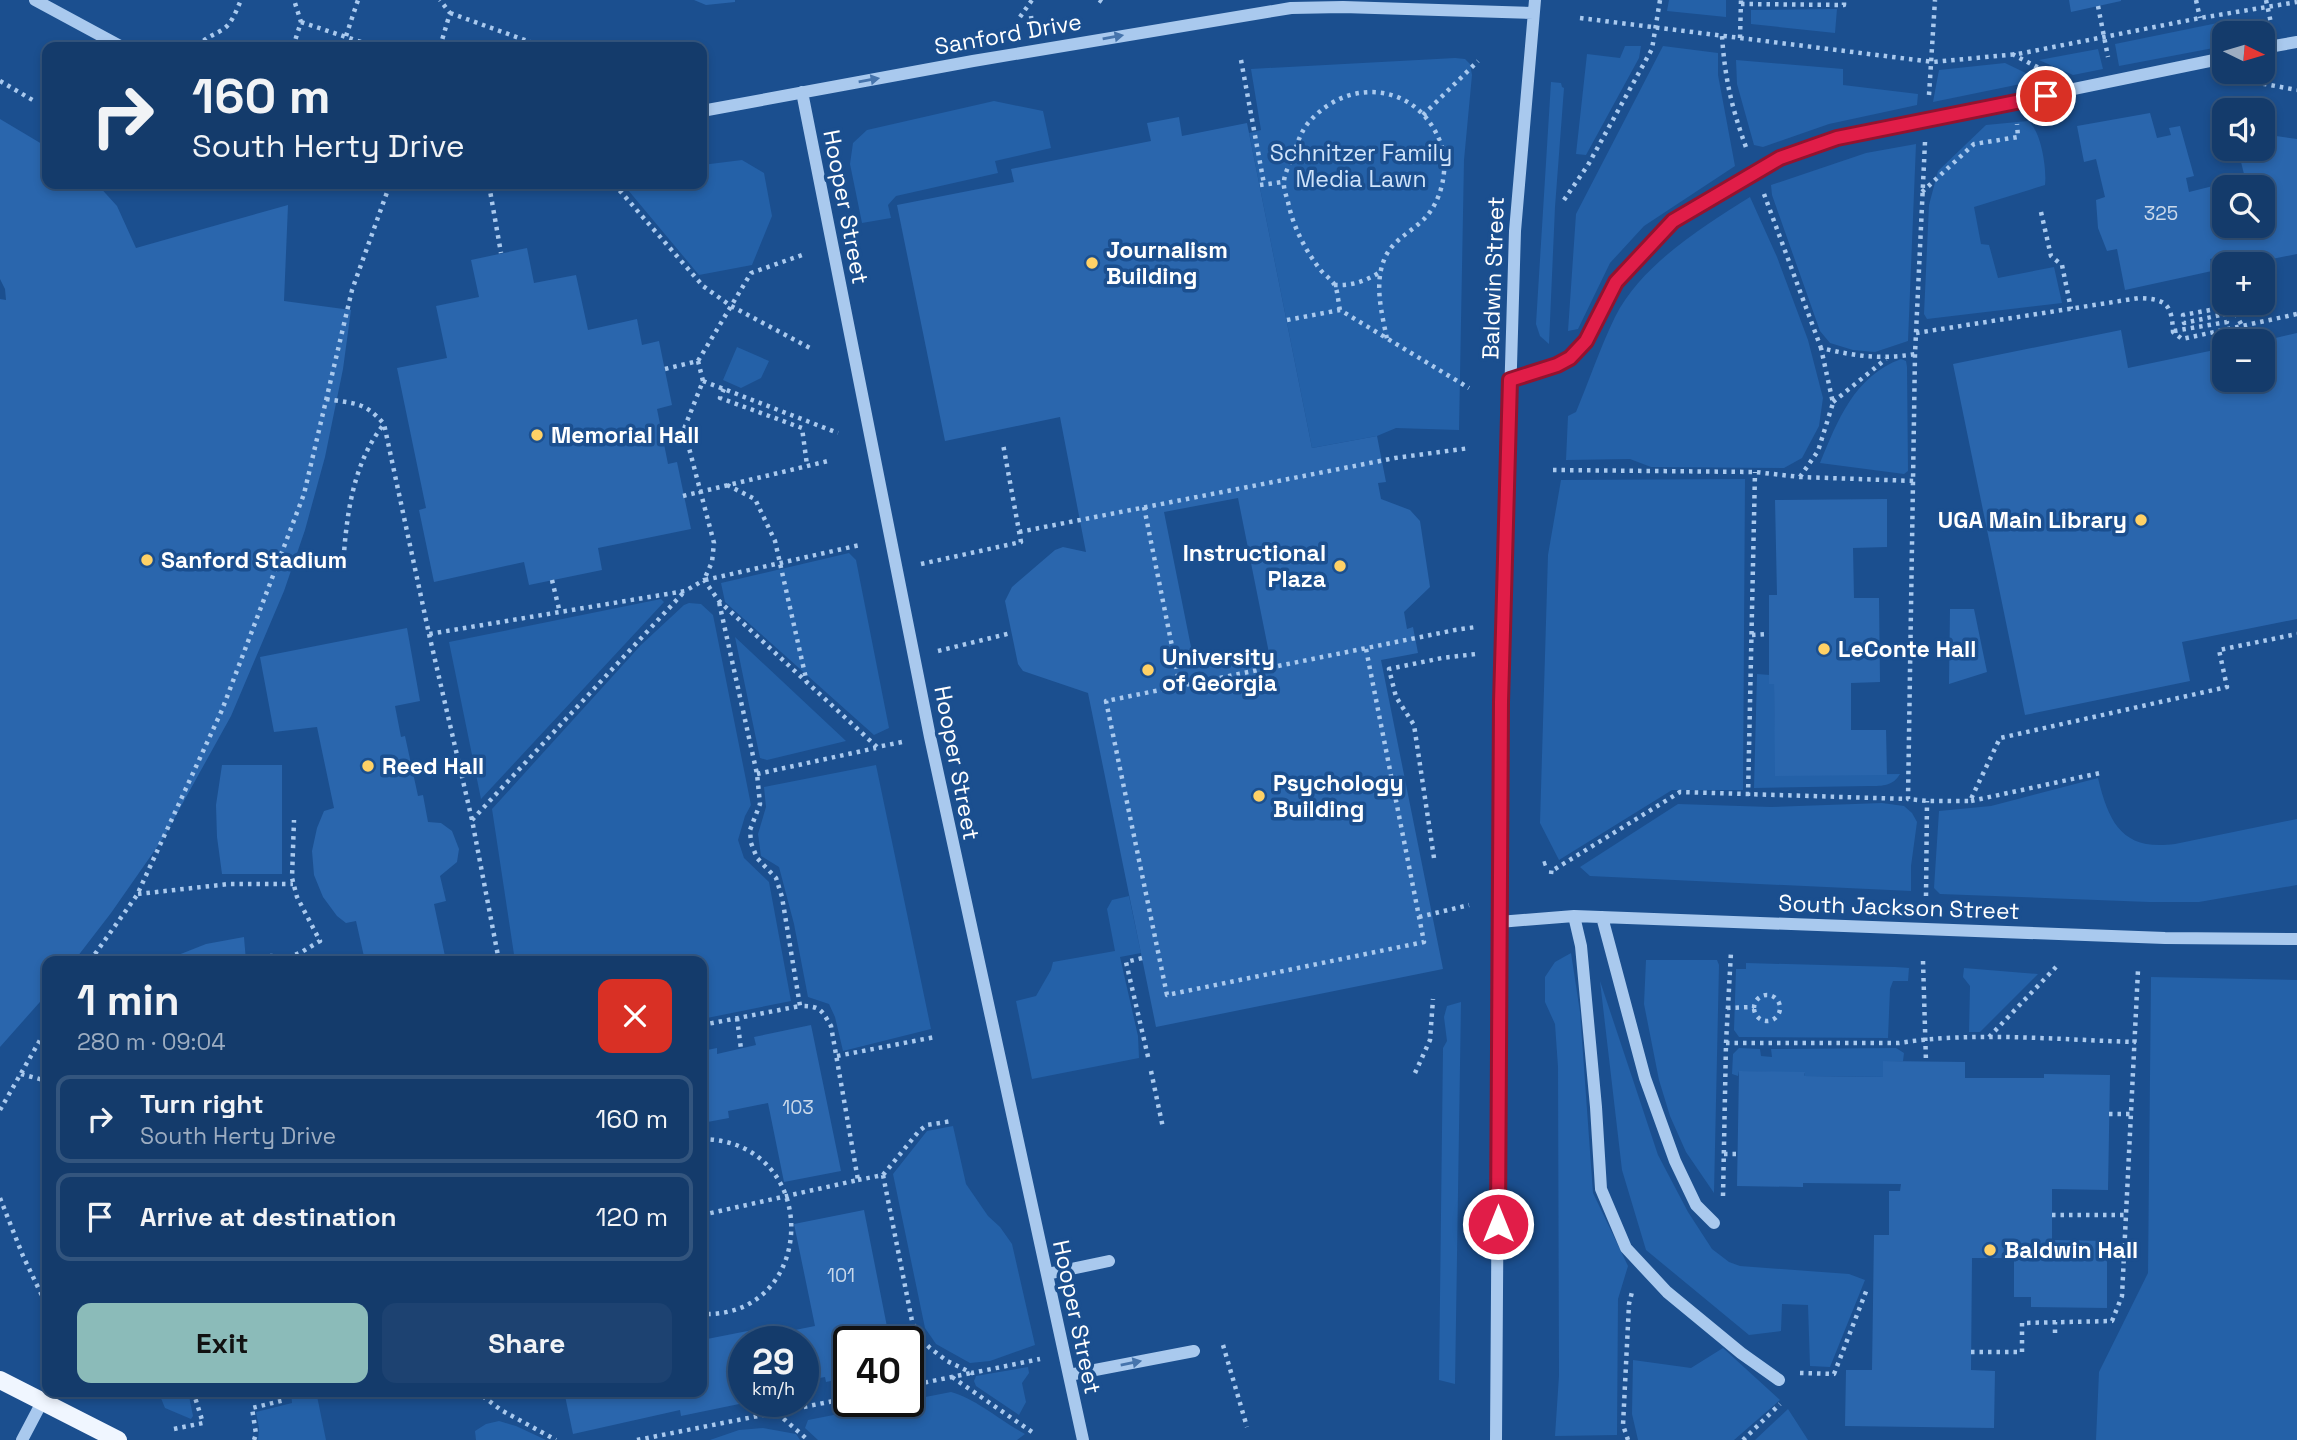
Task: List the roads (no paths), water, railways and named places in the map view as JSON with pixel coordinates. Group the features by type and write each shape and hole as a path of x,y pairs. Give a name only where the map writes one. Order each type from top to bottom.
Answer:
{"main road":[{"path":"0,1380 117,1440"}],"street":[{"path":"35,0 113,42"},
{"name":"Sanford Drive","path":"707,110 1291,8 1534,7"},
{"name":"Baldwin Street","path":"1496,1440 1501,702 1515,231 1534,7"},
{"path":"2275,46 2297,42"},
{"path":"1510,380 1570,358 1586,341 1616,282 1673,221 1780,158 1837,138 2212,60"},
{"name":"Hooper Street","path":"802,92 930,737 1083,1440"},
{"path":"1574,916 1581,946 1601,1189 1626,1248 1667,1292 1741,1353 1777,1378"},
{"name":"South Jackson Street","path":"1499,922 1574,916 2165,938 2297,939"},
{"path":"1602,917 1645,1078 1671,1149 1696,1205 1714,1223"},
{"path":"1047,1274 1109,1261"},
{"path":"1069,1375 1194,1351"},
{"path":"22,1440 42,1402"}],"place":[{"name":"Journalism Building","path":"1092,263"},
{"name":"Memorial Hall","path":"537,435"},
{"name":"UGA Main Library","path":"2141,520"},
{"name":"Sanford Stadium","path":"147,560"},
{"name":"Instructional Plaza","path":"1340,566"},
{"name":"LeConte Hall","path":"1824,649"},
{"name":"University of Georgia","path":"1148,670"},
{"name":"Reed Hall","path":"368,766"},
{"name":"Psychology Building","path":"1259,796"},
{"name":"Baldwin Hall","path":"1990,1250"}],"park label":[{"name":"Schnitzer Family Media Lawn","path":"1361,166"}]}
